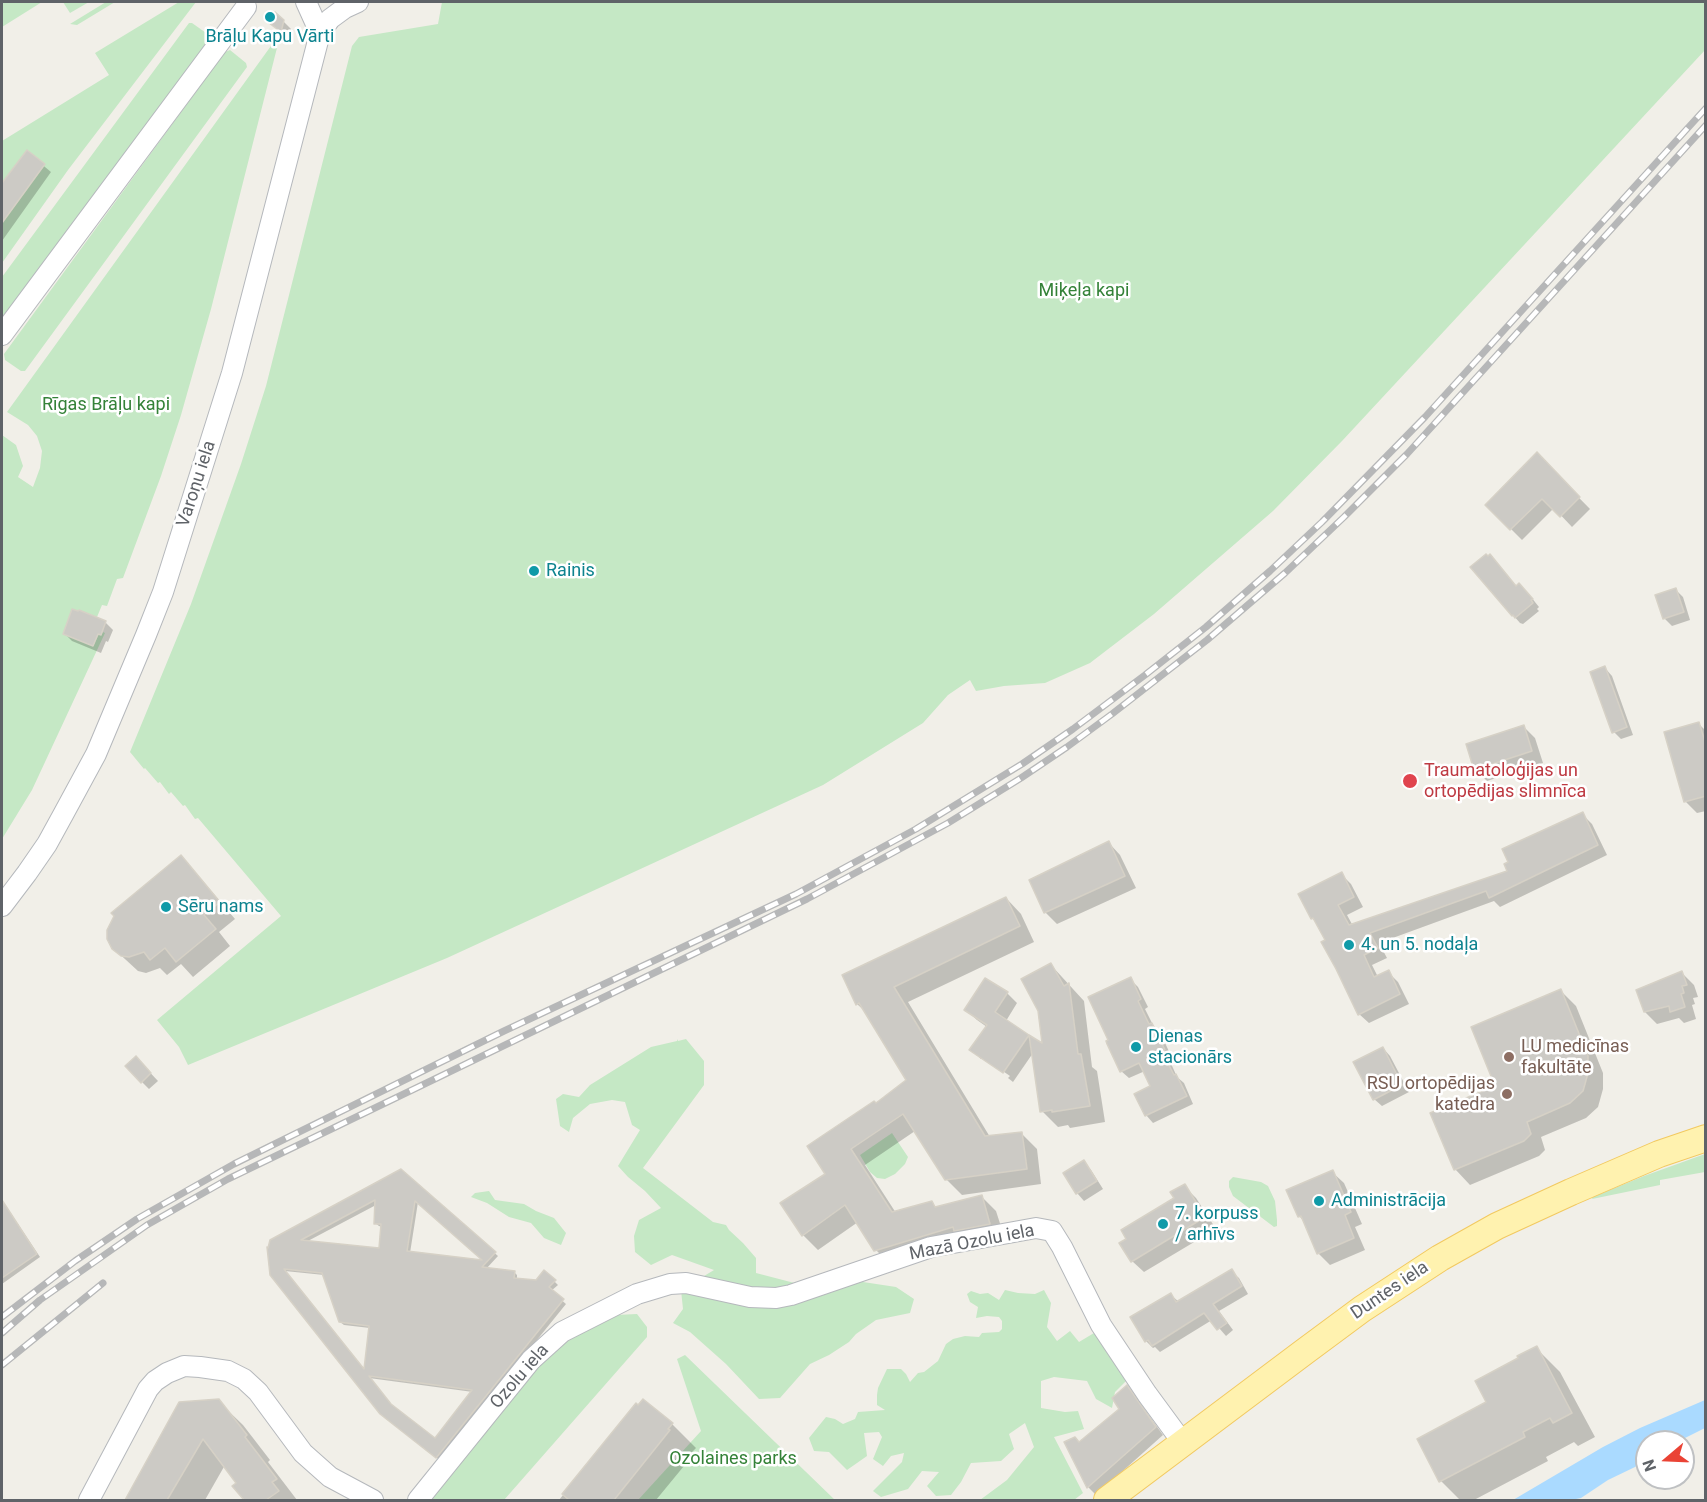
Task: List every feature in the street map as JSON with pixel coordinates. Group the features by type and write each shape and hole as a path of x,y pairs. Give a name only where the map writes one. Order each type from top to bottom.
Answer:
{"main road":[{"name":"Duntes iela","path":"1107,1500 1342,1324 1440,1258 1497,1226 1571,1192 1659,1154 1706,1138"}],"street":[{"path":"306,2 320,33"},
{"name":"Varoņu iela","path":"2,906 47,844 96,754 163,592 232,373 320,33 330,19 358,2"},
{"path":"2,335 246,7"},
{"name":"Mazā Ozolu iela","path":"686,1283 750,1297 776,1298 791,1295 931,1247 1019,1230 1036,1228 1052,1231 1101,1325 1183,1443"},
{"name":"Ozolu iela","path":"418,1500 531,1360 562,1332 637,1294 670,1284 686,1283"},
{"path":"89,1500 148,1389 167,1373 184,1366 228,1371 244,1380 258,1392 303,1453 330,1477 373,1500"}],"green space":[{"path":"2,2 42,2 2,27"},
{"path":"63,2 89,2 70,13"},
{"path":"106,2 115,2 77,25 70,24"},
{"path":"179,2 196,2 68,170 2,263 2,141 109,75 95,53"},
{"name":"Miķeļa kapi","path":"442,2 1705,2 1706,49 1342,441 1273,511 1154,614 1090,663 1045,683 976,691 970,680 948,695 923,723 823,785 447,958 188,1065 179,1047 157,1020 281,916 198,818 195,819 185,805 183,806 171,792 169,794 130,752 191,604 266,386 352,46 359,37 438,24"},
{"path":"189,23 209,35 211,40 2,326 2,277"},
{"name":"Rīgas Brāļu kapi","path":"281,32 211,309 161,476 123,578 117,579 107,606 102,605 97,617 72,609 63,634 93,646 99,634 105,633 32,790 2,839 2,435 16,445 23,466 18,477 33,487 40,468 42,451 37,436 28,425 7,412"},
{"path":"230,50 246,63 247,67 25,371 21,371 5,360 4,354 225,52"},
{"path":"677,1039 678,1041 686,1039 704,1061 704,1085 643,1168 713,1222 726,1225 756,1258 756,1273 806,1286 830,1277 896,1287 914,1299 910,1313 876,1320 849,1342 810,1364 780,1398 759,1399 726,1364 690,1332 673,1323 683,1309 681,1290 714,1270 672,1255 651,1265 635,1252 634,1236 639,1220 661,1208 618,1166 640,1130 632,1125 625,1102 612,1100 590,1104 573,1118 569,1132 560,1126 556,1099 563,1094 579,1097 590,1085 651,1047 677,1041"},
{"path":"892,1133 908,1157 905,1164 895,1174 885,1179 877,1178 870,1172 860,1155"},
{"path":"1705,1154 1705,1172 1660,1180 1660,1185 1592,1199 1644,1176"},
{"path":"1233,1177 1261,1182 1268,1186 1275,1201 1277,1226 1274,1227 1233,1196 1229,1181"},
{"path":"489,1191 495,1200 524,1204 554,1218 566,1233 561,1245 544,1238 531,1223 509,1217 487,1203 471,1197 475,1193"},
{"path":"1005,1290 1035,1294 1044,1290 1051,1303 1047,1327 1057,1341 1070,1331 1079,1342 1099,1330 1129,1378 1115,1392 1112,1408 1096,1399 1087,1381 1054,1377 1041,1381 1041,1408 1065,1412 1078,1411 1084,1429 1054,1437 1083,1493 1074,1500 980,1500 1007,1480 1034,1447 1025,1423 1009,1434 1014,1449 1001,1461 971,1463 951,1495 936,1496 927,1486 939,1472 922,1471 908,1489 881,1497 873,1491 902,1462 904,1453 891,1456 883,1466 873,1459 882,1437 879,1432 864,1433 867,1456 847,1470 829,1452 814,1451 809,1438 826,1417 843,1424 855,1419 858,1412 885,1410 877,1405 877,1395 887,1369 901,1369 910,1382 918,1373 924,1372 938,1361 946,1344 953,1339 965,1336 979,1337 982,1333 999,1332 1002,1329 1002,1321 999,1317 976,1318 978,1307 970,1302 967,1294 971,1291 980,1294 988,1293 999,1300"},
{"path":"637,1314 647,1327 647,1337 504,1500 424,1500 547,1356 577,1334 616,1315"},
{"name":"Ozolaines parks","path":"685,1355 835,1500 638,1500 701,1431 677,1359"}],"water":[{"path":"1705,1400 1705,1428 1695,1433 1695,1430 1636,1430"},
{"path":"1635,1431 1635,1467 1608,1480 1581,1498 1513,1500"}],"building":[{"path":"275,12 284,20 281,32 265,20"},
{"path":"27,150 45,164 2,223 2,183"},
{"path":"1537,452 1580,497 1560,517 1542,499 1510,530 1485,505"},
{"path":"1486,554 1488,556 1490,554 1516,586 1519,583 1533,599 1531,600 1533,603 1515,618 1470,567"},
{"path":"1676,588 1684,612 1663,619 1655,595"},
{"path":"72,609 106,621 101,635 98,634 93,646 63,634"},
{"path":"1605,666 1627,727 1612,733 1590,672"},
{"path":"1699,722 1706,745 1706,796 1684,802 1664,732"},
{"path":"1524,725 1532,751 1474,770 1466,744"},
{"path":"1583,812 1598,845 1489,898 1486,891 1370,933 1378,948 1364,955 1374,977 1389,970 1400,994 1358,1015 1321,942 1325,940 1298,894 1342,872 1354,897 1338,905 1349,925 1507,871 1504,864 1508,862 1502,849"},
{"path":"1109,841 1125,876 1044,913 1029,880"},
{"name":"Sēru nams","path":"181,855 220,902 204,915 216,929 176,962 165,948 150,960 144,952 129,957 121,956 112,949 107,939 107,930 114,916 111,913"},
{"path":"1006,897 1020,926 894,987 985,1136 1022,1132 1027,1169 945,1180 903,1114 851,1149 892,1212 932,1201 935,1207 982,1195 990,1224 954,1231 953,1227 874,1251 845,1205 802,1236 780,1203 825,1174 807,1146 874,1101 876,1103 906,1080 859,1003 856,1005 842,975"},
{"path":"1051,963 1064,986 1069,983 1078,1054 1081,1054 1090,1106 1040,1112 1029,1035 1042,1043 1038,1011 1021,979"},
{"path":"1682,971 1687,985 1682,986 1684,993 1681,994 1685,1007 1670,1012 1669,1006 1644,1012 1636,990"},
{"name":"Dienas stacionārs","path":"1131,977 1141,999 1138,1001 1165,1050 1162,1052 1187,1096 1145,1116 1134,1094 1150,1086 1139,1063 1120,1072 1088,997"},
{"path":"985,978 1008,992 995,1012 1029,1035 1003,1073 969,1050 987,1025 964,1010"},
{"path":"1561,989 1588,1056 1588,1073 1583,1091 1570,1103 1527,1122 1531,1134 1524,1141 1454,1170 1430,1113 1495,1086 1471,1027"},
{"path":"1383,1047 1402,1085 1373,1100 1353,1062"},
{"path":"136,1056 151,1073 141,1083 125,1066"},
{"path":"1084,1160 1097,1181 1076,1194 1063,1173"},
{"path":"401,1169 496,1252 482,1267 515,1271 514,1278 536,1280 544,1270 556,1280 549,1287 564,1299 436,1458 380,1414 270,1275 267,1247 270,1240","holes":["375,1200 374,1224 381,1224 379,1248 301,1240","415,1201 482,1260 407,1251","284,1269 322,1273 339,1322 369,1326 364,1369","369,1376 472,1390 435,1438 391,1404"]},
{"name":"Administrācija","path":"1333,1170 1351,1212 1345,1215 1354,1238 1317,1254 1301,1216 1298,1217 1286,1190"},
{"name":"7. korpuss / arhīvs","path":"1185,1184 1205,1217 1131,1262 1119,1243 1126,1239 1121,1230 1174,1198 1170,1192"},
{"path":"2,1200 37,1254 2,1278"},
{"path":"1232,1269 1242,1286 1213,1304 1227,1323 1217,1330 1204,1313 1152,1346 1148,1340 1145,1342 1130,1317 1171,1293 1176,1302"},
{"path":"1537,1346 1572,1413 1553,1423 1550,1418 1523,1432 1525,1437 1439,1482 1417,1439 1486,1402 1475,1381"},
{"path":"1127,1385 1156,1427 1087,1488 1064,1442 1075,1437 1079,1442 1119,1409 1112,1398"},
{"path":"219,1399 277,1479 272,1482 279,1491 266,1500 244,1500 232,1486 236,1483 203,1439 167,1500 125,1500 179,1402"},
{"path":"643,1399 673,1423 668,1429 670,1430 614,1500 569,1500 562,1494 636,1403 638,1405"}],"railway":[{"path":"2,1317 75,1261 137,1219 234,1164 504,1031 796,894 916,829 1022,764 1073,729 1206,627 1322,522 1425,417 1706,108"},
{"path":"2,1333 40,1300 147,1225 228,1179 807,899 948,823 1067,747 1207,640 1285,573 1344,517 1407,454 1706,125"},
{"path":"2,1365 103,1283"}],"place":[{"name":"Brāļu Kapu Vārti","path":"270,17"},
{"name":"Rainis","path":"534,571"},
{"name":"Traumatoloģijas un ortopēdijas slimnīca","path":"1410,781"},
{"name":"Sēru nams","path":"166,907"},
{"name":"4. un 5. nodaļa","path":"1349,945"},
{"name":"Dienas stacionārs","path":"1136,1047"},
{"name":"LU medicīnas fakultāte","path":"1509,1057"},
{"name":"RSU ortopēdijas katedra","path":"1507,1094"},
{"name":"Administrācija","path":"1319,1201"},
{"name":"7. korpuss / arhīvs","path":"1163,1224"}]}
